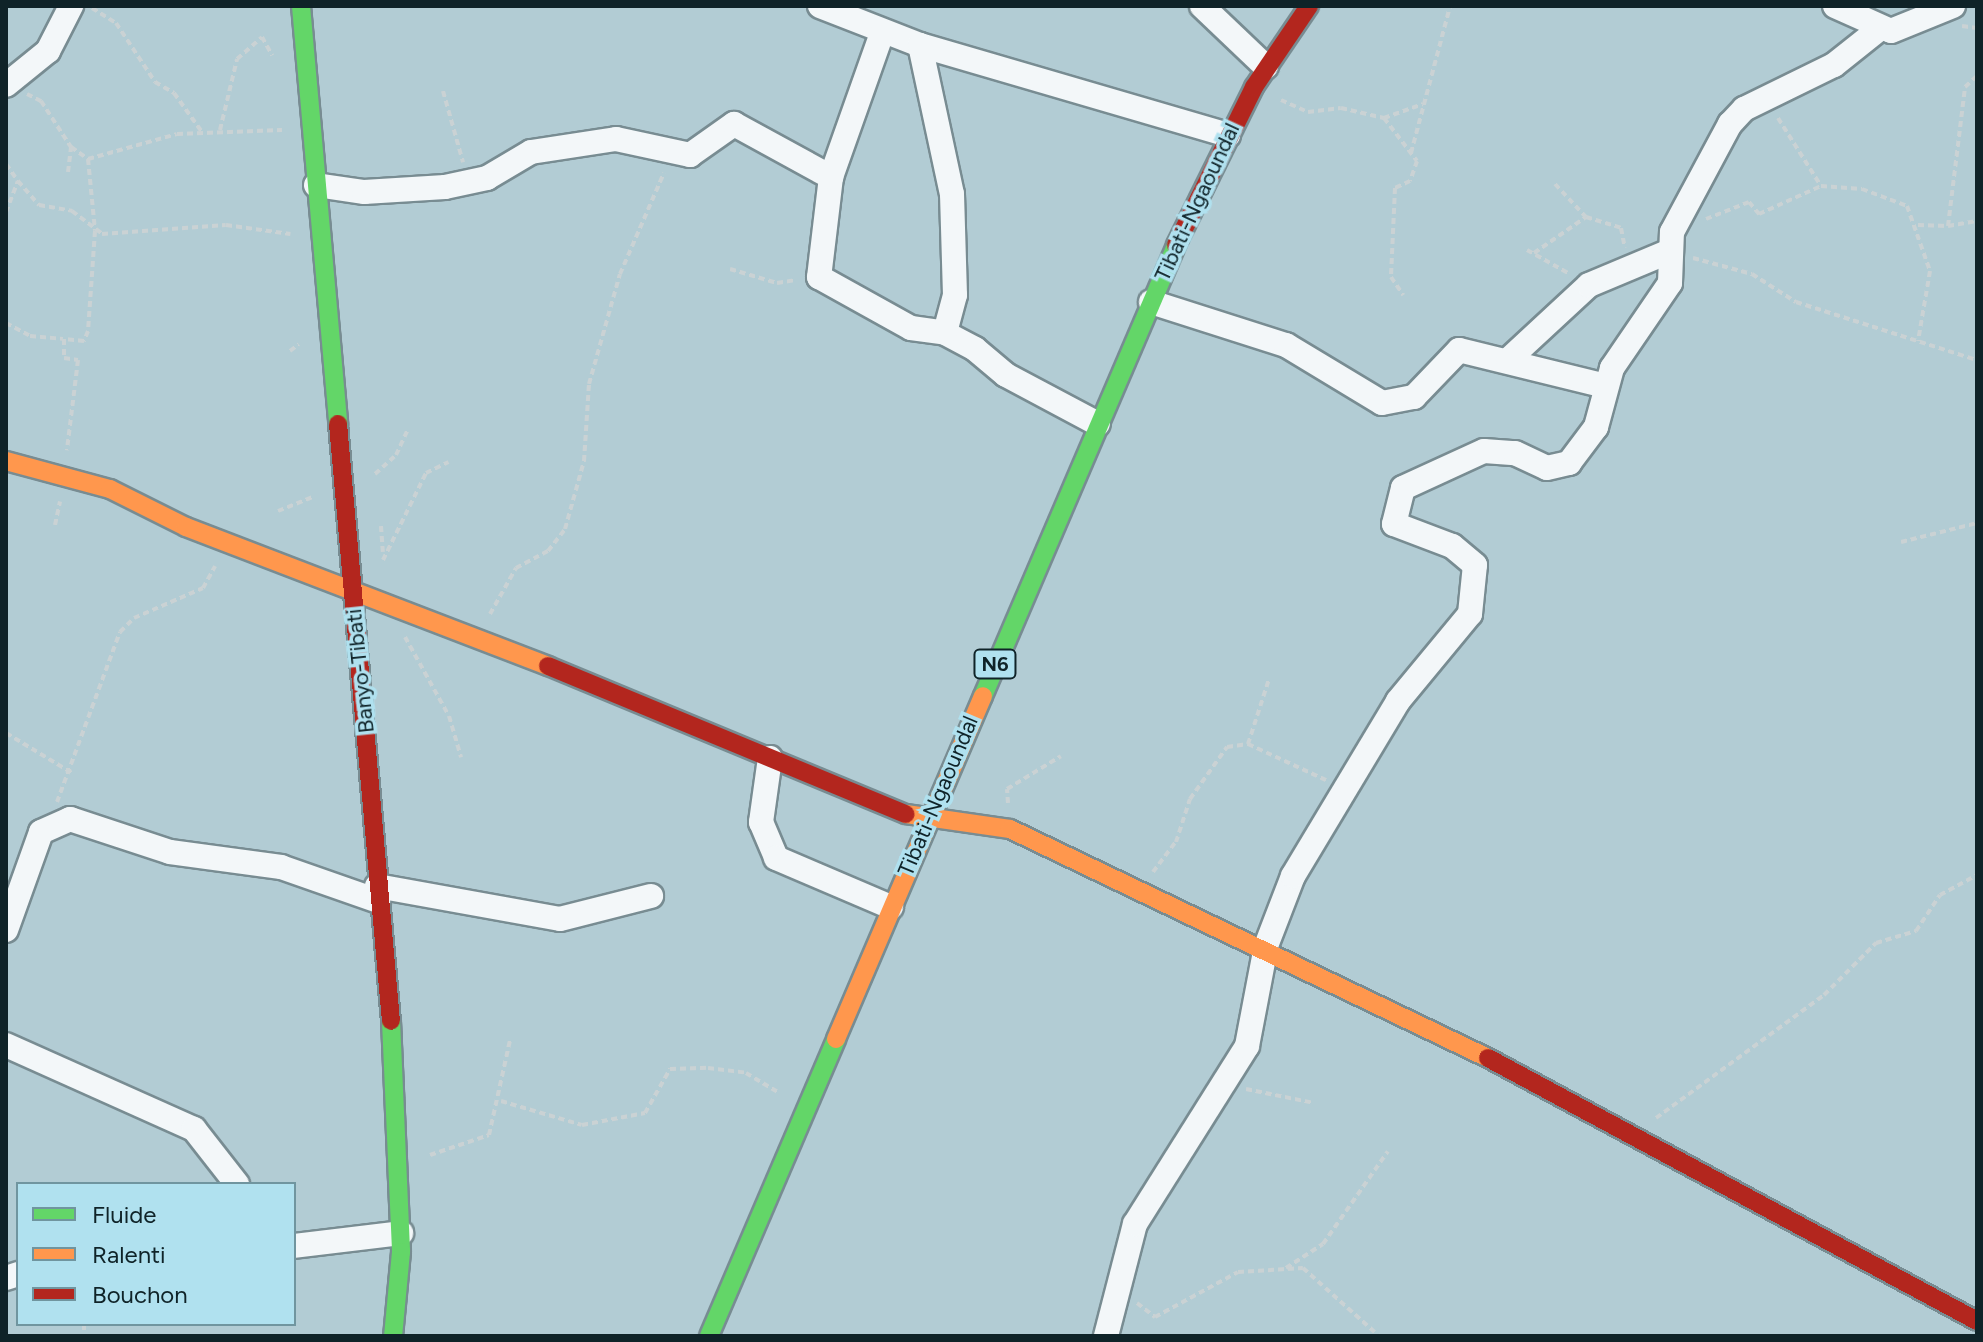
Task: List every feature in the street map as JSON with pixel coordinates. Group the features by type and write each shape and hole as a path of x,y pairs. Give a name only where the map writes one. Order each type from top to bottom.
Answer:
{"main road":[{"name":"Banyo-Tibati","path":"301,6 319,243 401,1163 401,1233 393,1336"},
{"name":"Tibati-Ngaoundal","path":"709,1336 808,1111 926,822 1151,302 1228,135 1260,77 1309,6"},
{"path":"6,461 65,475 226,543 389,600 475,640 926,822 1010,829 1141,897 1266,946 1635,1134 1977,1321"}],"street":[{"path":"6,85 48,51 71,6"},
{"path":"820,6 882,33 1228,135"},
{"path":"1202,6 1260,77"},
{"path":"1835,6 1878,30"},
{"path":"1106,1336 1118,1287 1145,1205 1228,1086 1257,1012 1266,946 1322,821 1398,701 1470,614 1477,593 1468,555 1394,524 1403,488 1484,451 1515,453 1547,468 1569,463 1596,427 1606,386 1670,283 1670,242 1730,124 1768,98 1834,65 1878,30 1914,26 1953,6"},
{"path":"882,33 831,177 819,277 911,328 945,333 1098,424"},
{"path":"920,45 952,194 955,295 945,333"},
{"path":"316,185 364,192 467,184 531,152 616,139 671,148 690,155 741,124 831,177"},
{"path":"1508,360 1589,285 1670,242"},
{"path":"1151,302 1286,345 1382,403 1414,397 1459,350 1606,386"},
{"path":"770,758 761,822 776,858 891,907"},
{"path":"6,930 41,832 80,820 170,852 281,867 378,894 560,919 651,896"},
{"path":"6,1045 194,1129 235,1182"},
{"path":"296,1246 401,1233"}],"path":[{"path":"88,6 116,23 155,82 174,93 202,132"},
{"path":"1260,77 1308,112 1341,108 1384,118 1423,104 1431,98 1427,82 1450,6"},
{"path":"220,130 237,59 249,43 262,37 278,61 305,68"},
{"path":"1948,226 1965,87 1977,76"},
{"path":"6,85 41,101 71,147 88,159 202,132 312,132"},
{"path":"443,91 467,184"},
{"path":"1768,98 1821,186"},
{"path":"1411,153 1423,104"},
{"path":"1384,118 1417,161 1410,181 1395,188 1391,277 1403,295"},
{"path":"68,172 71,147"},
{"path":"475,640 516,568 548,551 565,529 584,461 592,370 620,274 637,248 671,148"},
{"path":"6,323 30,336 84,341 88,331 95,231 88,159"},
{"path":"6,164 39,205 72,211 95,231 135,236 226,225 276,228 319,243"},
{"path":"6,212 18,181"},
{"path":"1555,184 1586,217 1621,228 1628,266"},
{"path":"1670,242 1749,202 1759,214 1821,186 1862,189 1907,206 1918,225 1930,271 1918,341"},
{"path":"1534,253 1586,217"},
{"path":"1918,225 1948,226 1977,221"},
{"path":"1670,242 1752,274 1796,302 1977,360"},
{"path":"1527,250 1589,285"},
{"path":"730,269 777,283 819,277"},
{"path":"55,525 65,475 78,360 64,358 64,339"},
{"path":"375,489 373,476 396,455 408,429"},
{"path":"382,563 426,473 449,462"},
{"path":"378,513 389,600 419,670 449,716 461,757"},
{"path":"1901,542 1977,523"},
{"path":"41,832 72,773 120,632 134,618 203,588 226,543"},
{"path":"348,550 382,563"},
{"path":"1248,744 1269,679"},
{"path":"6,733 72,773"},
{"path":"1141,897 1176,842 1190,799 1227,747 1248,744 1327,781 1322,821"},
{"path":"1010,829 1007,789 1061,756"},
{"path":"1635,1134 1794,1010 1824,995 1876,943 1916,931 1940,895 1977,875"},
{"path":"401,1163 489,1135 501,1101 498,1083 510,1040"},
{"path":"501,1101 582,1125 645,1113 670,1069 708,1068 746,1073 808,1111"},
{"path":"1228,1086 1314,1103"},
{"path":"1285,1269 1323,1244 1388,1151"},
{"path":"1118,1287 1155,1317 1238,1272 1303,1268 1379,1336"}],"traffic: fast":[{"path":"301,6 338,424"},
{"path":"983,696 1176,245"},
{"path":"391,1021 401,1252 393,1336"},
{"path":"709,1336 836,1039"}],"traffic: slow":[{"path":"6,461 110,489 186,527 548,666"},
{"path":"836,1039 983,696"},
{"path":"906,814 1010,829 1488,1058"}],"traffic: jam":[{"path":"1176,245 1254,87 1309,6"},
{"path":"338,424 391,1021"},
{"path":"548,666 906,814"},
{"path":"1488,1058 1977,1321"}]}
